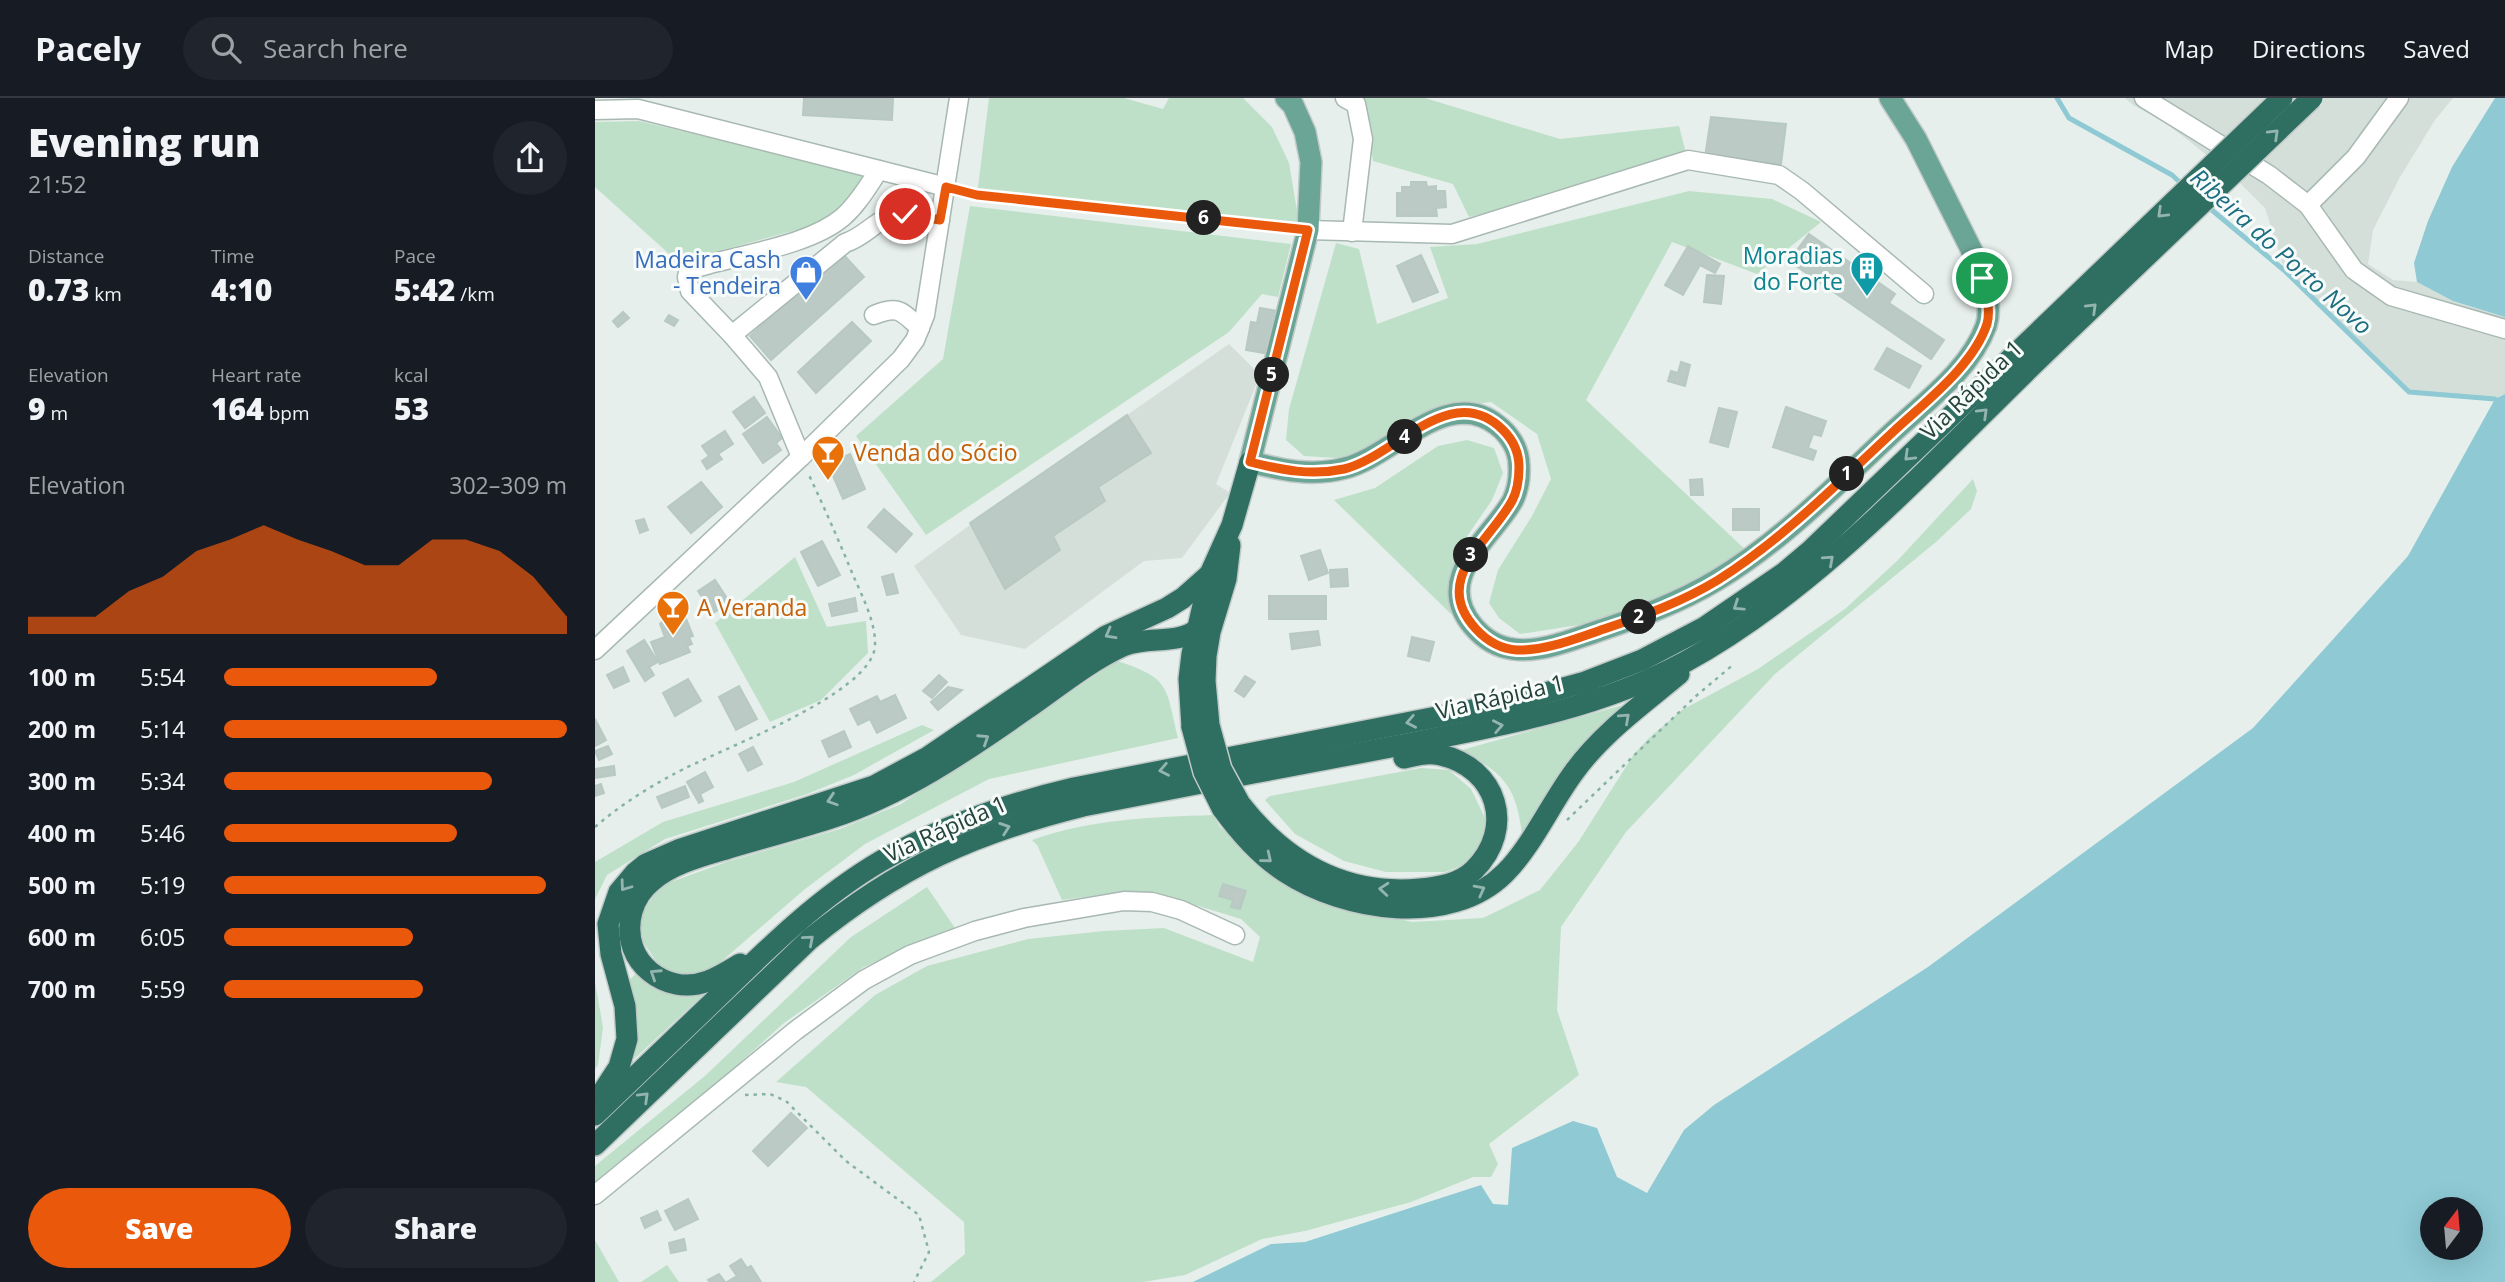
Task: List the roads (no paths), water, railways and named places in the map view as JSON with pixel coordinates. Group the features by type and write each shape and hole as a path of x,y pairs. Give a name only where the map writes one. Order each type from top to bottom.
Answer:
{"highway":[{"name":"Via Rápida 1","path":"595,1144 836,917 893,879 964,843 1028,820 1083,806 1535,718 1622,691 1673,668 1715,644 1769,609 1822,566 2282,98"},
{"name":"Via Rápida 1","path":"595,1115 769,947 811,911 879,863 947,827 1016,802 1074,788 1513,702 1585,682 1642,660 1705,627 1793,565 2312,98"},
{"path":"1238,776 1341,769 1426,754 1440,755 1464,764 1479,774 1494,797 1496,828 1489,850 1475,869 1467,877 1454,883 1434,887 1382,889 1359,885 1329,876 1304,864 1231,806 1204,772 1201,726 1210,574 1232,525 1250,462"},
{"path":"1201,726 1189,679 1192,654 1226,579 1232,525"},
{"path":"595,1103 619,1067 627,1039 625,1006 611,954 608,924 619,892 635,873 646,864 678,850 874,786 928,757 1106,636 1183,598 1210,574"},
{"path":"1149,616 1180,620 1205,630"},
{"path":"769,947 709,981 677,984 657,976 641,962 631,942 632,909 643,889 665,872 689,860 833,817 880,800 988,737 1097,660 1126,645 1182,638 1205,630"},
{"path":"1140,642 1170,655 1189,679"},
{"path":"1231,806 1249,843 1305,884 1329,894 1390,908 1428,906 1464,898 1487,887 1505,874 1575,770 1609,732 1715,644"}],"main road":[{"path":"1286,98 1293,105 1305,132 1311,162 1308,230 1250,462 1289,471 1315,472 1346,468 1370,459 1434,419 1450,413 1466,413 1495,422 1515,447 1519,461 1519,480 1511,503 1465,565 1460,592 1463,607 1471,623 1487,640 1501,647 1517,650 1547,647 1655,612 1717,580 1789,528 1939,389 1970,356 1986,326 1989,313 1977,261 1916,139 1890,98"}],"street":[{"path":"595,650 801,457 901,359 915,340 925,315 959,98"},
{"path":"1345,98 1356,104 1363,139 1352,232"},
{"path":"2144,98 2269,175 2308,205 2354,270 2391,296 2505,329"},
{"path":"2308,205 2356,158 2399,98"},
{"path":"595,110 638,108 946,187"},
{"path":"1308,230 1452,233 1688,160 1779,174 1803,191 1924,294"},
{"path":"801,457 768,377 690,291 688,273 704,265 800,239 829,227 860,199 879,170"},
{"path":"732,335 845,243 857,239 885,218 905,214 940,220"},
{"path":"874,315 891,309 897,310 920,328"},
{"path":"595,1195 795,1031 863,980 910,955 975,931 1024,918 1124,901 1152,902 1181,910 1235,935"}],"water":[{"path":"2495,98 2505,98 2505,317 2453,301 2417,282 2414,263 2428,221 2452,167"},
{"path":"2505,394 2505,1282 1193,1282 1271,1244 1305,1242 1481,1185 1493,1204 1508,1205 1512,1148 1573,1121 1597,1128 1617,1177 1647,1193 1684,1130 1714,1105 1928,967 2253,728 2408,556 2495,399"}],"waterway":[{"name":"Ribeira do Porto Novo","path":"2057,98 2069,118 2172,175 2184,186"},
{"name":"Ribeira do Porto Novo","path":"2207,206 2285,271 2409,392 2495,399"}],"place":[{"name":"Moradias do Forte","path":"1867,298"},
{"name":"Madeira Cash - Tendeira","path":"806,302"},
{"name":"Venda do Sócio","path":"828,482"},
{"name":"A Veranda","path":"673,637"}]}
